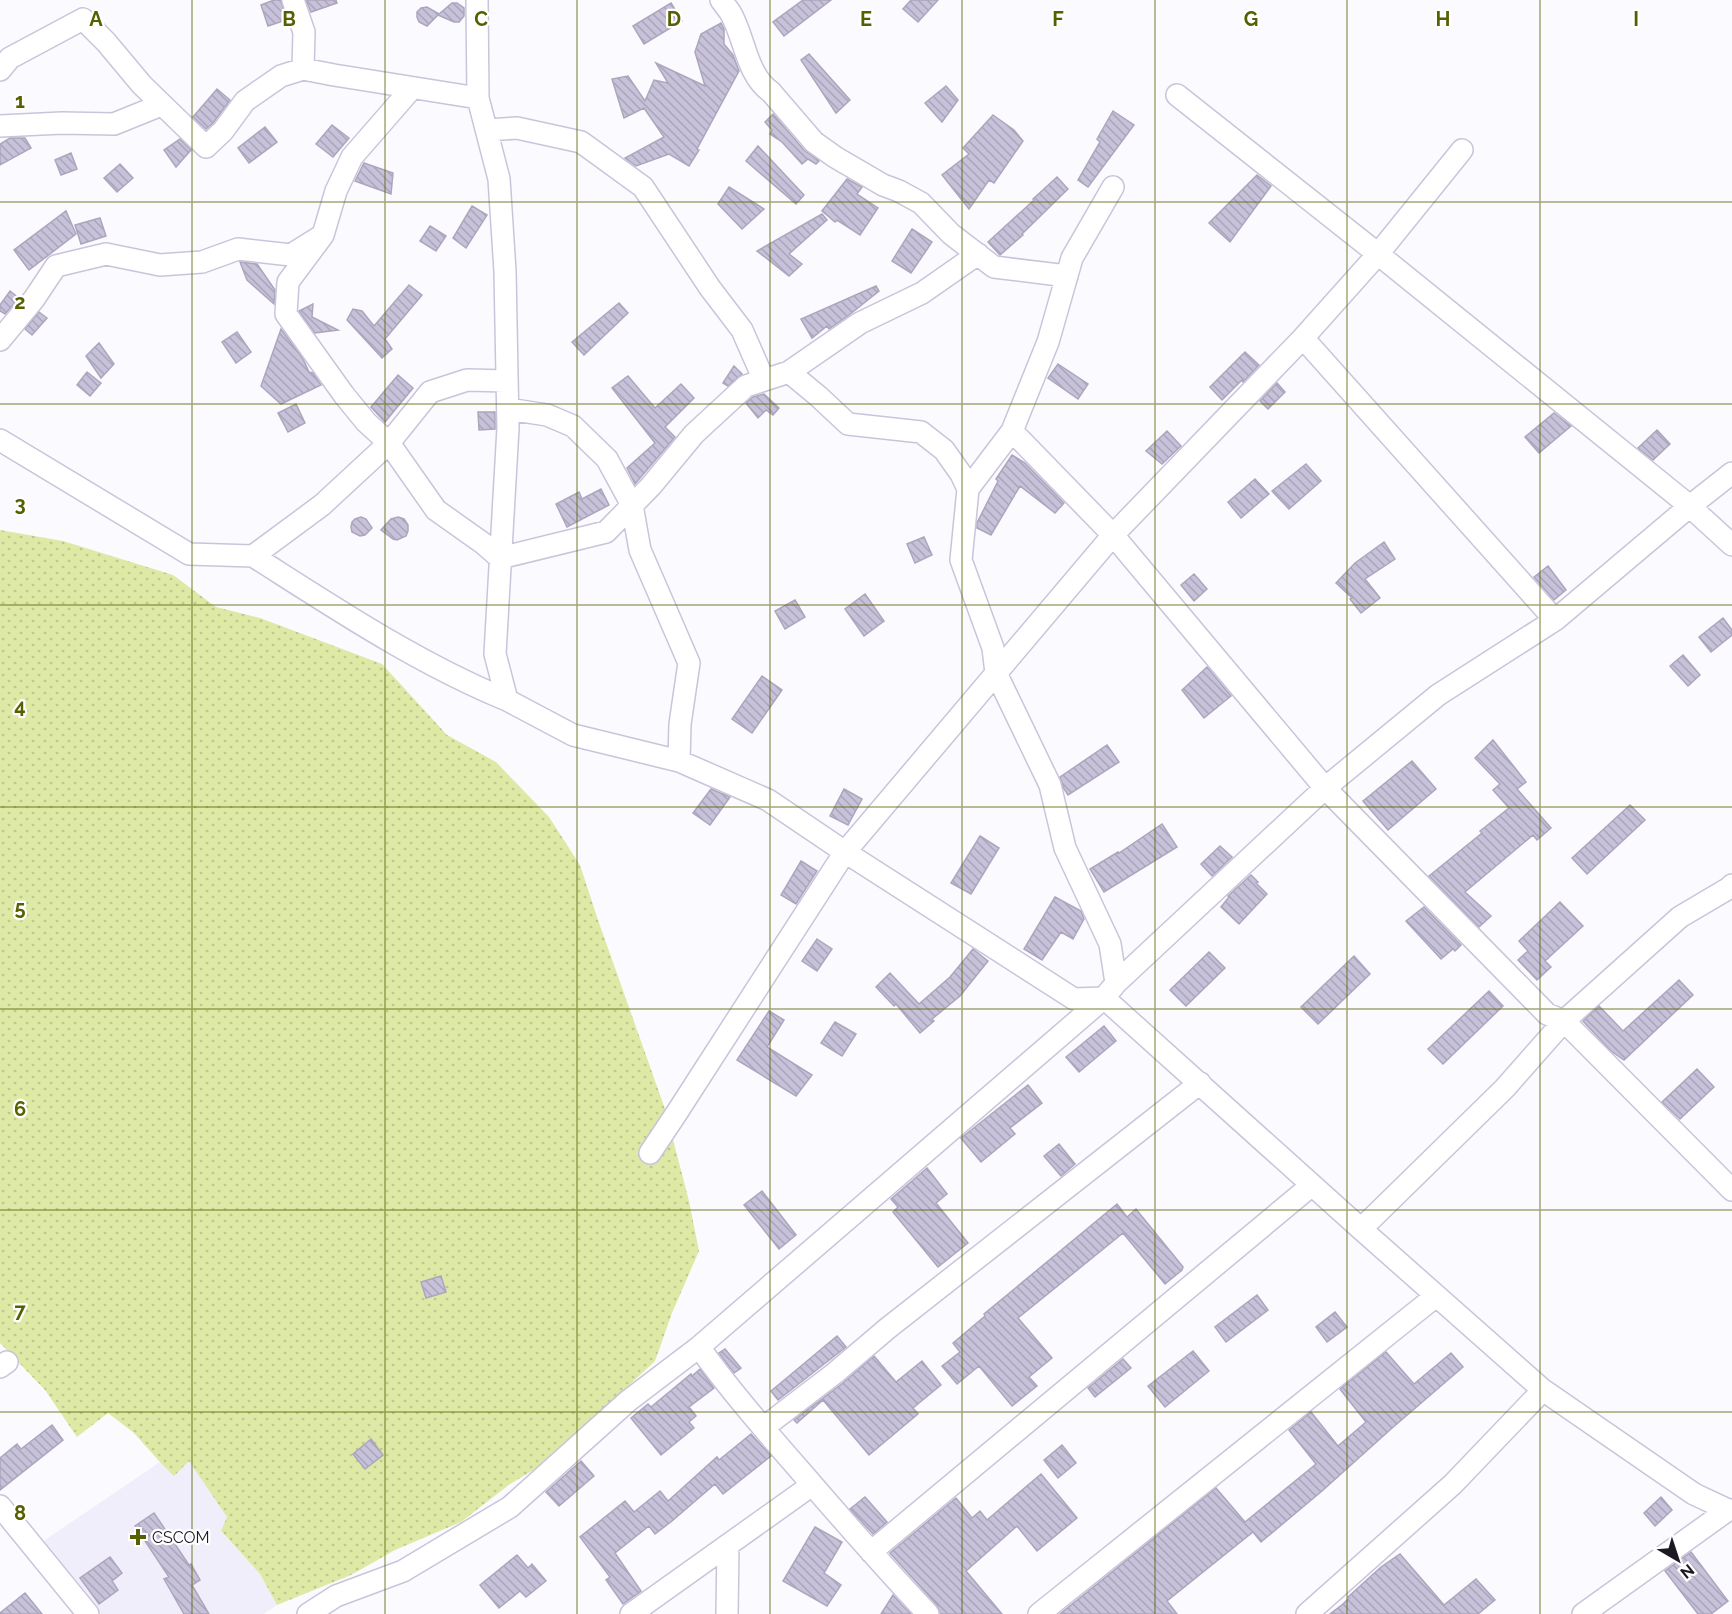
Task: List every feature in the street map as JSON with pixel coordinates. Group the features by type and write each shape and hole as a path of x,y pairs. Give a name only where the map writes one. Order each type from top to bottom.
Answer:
{"street":[{"path":"293,0 304,32 303,69"},
{"path":"477,0 478,98 499,179 505,271 508,428 495,654 507,700"},
{"path":"721,0 730,12 756,76 814,142 867,176 921,203 951,234 994,267 1067,276"},
{"path":"0,70 10,58 79,9 141,85 206,147 223,131 245,101 281,76 303,69 478,98"},
{"path":"412,88 352,157 336,191 323,235 288,282 286,314 344,395 366,422 388,443 435,510 500,558"},
{"path":"1177,95 1690,506 1732,545"},
{"path":"0,126 62,123 114,124 161,105"},
{"path":"487,130 517,128 581,142 643,187 710,288 742,330 764,380"},
{"path":"650,1153 845,852 1113,535 1303,338 1378,254 1462,150"},
{"path":"968,489 1012,431 1048,342 1072,258 1113,187"},
{"path":"0,339 34,299 56,266 106,254 160,265 202,262 238,249 291,255 323,235"},
{"path":"500,558 606,532 651,486 694,434 746,386 789,372 860,323 922,293 978,254"},
{"path":"1303,338 1555,620"},
{"path":"789,372 848,424 921,432 944,450 961,474 968,489 961,560 993,648 996,673 1050,784 1065,848 1110,944 1110,990 1200,1083 1543,1390 1694,1494 1730,1510"},
{"path":"253,556 322,505 388,443 430,392 467,380 507,381"},
{"path":"508,409 547,415 573,426 608,459 632,505 640,550 689,663 680,724 679,761"},
{"path":"1012,431 1113,535 1325,788 1547,1014 1564,1021 1732,1190"},
{"path":"0,440 189,554 253,556 368,628 468,684 507,700 573,735 679,761 768,800 1074,999 1110,990"},
{"path":"317,1612 336,1596 403,1571 510,1507 628,1401 699,1347 1110,990 1325,788 1438,695 1555,620 1732,473"},
{"path":"1361,1229 1505,1088 1564,1021 1680,917 1731,888"},
{"path":"763,1428 1200,1083"},
{"path":"871,1552 1312,1185"},
{"path":"1039,1614 1436,1296"},
{"path":"699,1347 725,1383 763,1428 928,1614"},
{"path":"1307,1614 1453,1484 1543,1390"},
{"path":"631,1614 812,1485"},
{"path":"0,1506 81,1612"},
{"path":"1583,1614 1730,1510"},
{"path":"726,1614 728,1546"}],"shaded area":[{"name":"CSCOM","path":"189,1460 227,1517 221,1532 260,1574 277,1605 264,1614 99,1614 42,1542 160,1462 174,1475"}],"green space":[{"path":"0,530 63,541 173,575 216,607 260,618 382,664 447,735 496,762 549,817 580,865 665,1109 689,1201 699,1251 672,1313 655,1361 547,1462 510,1484 461,1522 395,1550 351,1575 277,1605 260,1574 221,1531 227,1517 189,1461 174,1476 134,1433 108,1413 77,1437 45,1390 0,1343"}],"building":[{"path":"281,0 286,20 268,26 261,5"},
{"path":"306,0 336,0 337,3 311,12"},
{"path":"803,0 831,0 784,36 773,22"},
{"path":"911,0 938,0 918,22 903,9"},
{"path":"452,3 457,3 464,8 464,16 459,22 438,15 427,26 419,22 417,12 421,8 427,7 439,14"},
{"path":"671,3 682,21 644,44 633,26"},
{"path":"721,23 724,29 724,44 733,55 739,71 697,149 699,150 689,166 669,154 636,166 625,158 664,137 644,108 624,118 612,79 628,76 645,101 654,80 668,83 656,63 705,86 695,52 701,34"},
{"path":"809,54 850,100 836,113 801,60"},
{"path":"946,86 958,100 942,122 925,103"},
{"path":"217,89 230,100 206,129 193,117"},
{"path":"1113,111 1134,125 1088,187 1078,180 1100,142 1097,139"},
{"path":"773,114 804,150 819,161 816,164 808,159 802,164 782,142 770,134 772,130 765,122"},
{"path":"993,115 1014,130 1023,141 994,183 989,180 969,209 942,175 969,154 963,148"},
{"path":"332,125 349,138 333,157 316,144"},
{"path":"265,127 277,142 249,163 238,148"},
{"path":"10,138 25,138 31,148 0,165 0,144"},
{"path":"180,139 191,150 176,167 164,150"},
{"path":"758,146 804,195 796,204 746,161"},
{"path":"71,153 77,169 61,175 55,160"},
{"path":"364,163 393,173 391,194 355,181"},
{"path":"120,164 133,178 117,192 104,178"},
{"path":"1257,175 1271,186 1230,242 1209,223"},
{"path":"1057,177 1068,189 1000,255 988,242"},
{"path":"847,179 862,187 857,194 878,208 860,235 837,220 835,222 822,211"},
{"path":"729,187 764,209 742,229 718,204"},
{"path":"472,206 487,215 466,248 453,238"},
{"path":"66,211 76,234 29,270 14,250"},
{"path":"822,214 827,220 789,254 802,264 789,276 757,251"},
{"path":"100,218 106,236 81,244 75,225"},
{"path":"430,226 446,236 436,251 420,241"},
{"path":"912,229 932,242 911,273 892,261"},
{"path":"240,262 257,264 275,290 274,304 247,280"},
{"path":"409,285 422,295 385,339 392,349 382,358 347,320 353,309 362,311 374,326"},
{"path":"876,286 879,291 849,315 829,329 827,326 812,338 801,319"},
{"path":"10,291 19,298 5,314 0,311 0,305"},
{"path":"619,303 628,313 584,355 572,342"},
{"path":"313,304 312,317 338,330 315,333 299,311"},
{"path":"39,312 47,318 32,335 25,329"},
{"path":"281,329 303,359 309,372 313,373 321,385 281,404 261,386"},
{"path":"237,332 251,352 236,363 222,342"},
{"path":"99,343 114,364 101,378 86,356"},
{"path":"1245,352 1259,365 1222,400 1210,387"},
{"path":"1058,364 1088,384 1078,399 1048,378"},
{"path":"734,366 742,374 728,386 723,383"},
{"path":"87,372 101,383 90,396 77,385"},
{"path":"398,375 413,388 385,422 371,407"},
{"path":"628,376 655,408 681,384 694,398 665,427 675,437 635,484 627,468 655,443 612,388"},
{"path":"1277,383 1285,392 1268,409 1260,401"},
{"path":"764,394 779,408 773,415 766,410 758,418 746,403 753,397"},
{"path":"296,404 305,423 288,432 278,413"},
{"path":"478,412 495,412 495,429 479,430"},
{"path":"1554,413 1571,426 1539,453 1525,437"},
{"path":"1657,430 1670,444 1653,460 1638,448"},
{"path":"1167,431 1181,446 1162,464 1146,451"},
{"path":"1012,455 1025,463 1064,503 1055,513 1020,486 991,535 977,528 977,523 998,481 996,479"},
{"path":"1306,464 1321,481 1289,509 1272,491"},
{"path":"1255,479 1269,494 1241,518 1228,502"},
{"path":"601,489 609,505 567,527 556,504 579,492 582,499"},
{"path":"361,517 366,519 372,528 365,535 360,536 352,532 351,527 355,519"},
{"path":"398,517 404,519 408,525 408,531 406,536 397,540 381,530 391,519"},
{"path":"924,537 932,555 915,563 907,544"},
{"path":"1384,542 1395,559 1365,579 1380,598 1361,613 1350,599 1352,598 1336,583 1355,563"},
{"path":"1548,566 1566,590 1554,600 1534,577"},
{"path":"1194,574 1207,589 1194,601 1181,585"},
{"path":"865,594 884,621 864,636 845,609"},
{"path":"795,600 805,617 785,629 775,611"},
{"path":"1723,618 1732,630 1732,635 1711,652 1699,637"},
{"path":"1683,655 1700,675 1688,686 1670,666"},
{"path":"1207,667 1231,696 1204,718 1182,690"},
{"path":"762,676 782,690 752,733 732,719"},
{"path":"1493,740 1526,782 1517,789 1551,828 1537,840 1533,835 1465,892 1491,916 1479,927 1429,876 1509,808 1493,790 1500,784 1475,758"},
{"path":"1107,745 1119,762 1068,795 1060,777"},
{"path":"1412,761 1436,789 1388,830 1363,801"},
{"path":"711,789 730,797 710,825 693,813"},
{"path":"844,789 862,799 848,825 830,816"},
{"path":"1630,805 1645,820 1587,874 1572,858"},
{"path":"1162,824 1177,847 1104,892 1090,869 1119,853"},
{"path":"980,836 999,848 971,894 951,883"},
{"path":"1220,846 1232,857 1212,876 1201,864"},
{"path":"801,861 817,871 796,904 781,895"},
{"path":"1251,875 1267,894 1239,924 1221,907 1228,896"},
{"path":"1055,897 1081,911 1084,919 1073,939 1061,932 1042,960 1024,949"},
{"path":"1560,902 1583,926 1545,961 1551,967 1537,980 1518,960 1528,951 1519,941"},
{"path":"1424,907 1461,945 1441,959 1406,921"},
{"path":"817,939 832,949 817,971 802,961"},
{"path":"973,949 988,961 960,996 932,1019 934,1021 920,1033 896,1004 894,1006 876,987 890,973 919,1004 950,977"},
{"path":"1209,952 1225,968 1186,1006 1170,990"},
{"path":"1354,956 1370,974 1318,1024 1301,1007"},
{"path":"1679,980 1693,995 1624,1060 1611,1051 1583,1021 1599,1006 1623,1031"},
{"path":"1489,991 1503,1006 1443,1064 1428,1049"},
{"path":"769,1011 784,1020 767,1047 812,1075 796,1096 737,1060"},
{"path":"835,1022 856,1034 842,1056 821,1043"},
{"path":"1104,1026 1116,1041 1079,1072 1066,1057"},
{"path":"1697,1069 1714,1087 1680,1119 1662,1102"},
{"path":"1028,1085 1042,1103 1010,1128 1015,1134 981,1162 961,1138"},
{"path":"1059,1144 1075,1164 1061,1176 1044,1156"},
{"path":"927,1168 947,1194 936,1203 968,1243 938,1267 893,1212 898,1207 891,1199"},
{"path":"762,1191 796,1235 779,1249 744,1205"},
{"path":"1117,1204 1127,1217 1136,1209 1183,1267 1182,1270 1165,1284 1123,1233 1018,1318 1052,1358 1029,1377 1037,1386 1012,1406 979,1366 957,1384 942,1366 960,1352 953,1343 985,1316 984,1314"},
{"path":"441,1276 446,1292 426,1298 421,1282"},
{"path":"1257,1295 1268,1310 1226,1342 1215,1327"},
{"path":"1335,1312 1347,1327 1327,1342 1316,1327"},
{"path":"837,1336 846,1347 778,1400 771,1391"},
{"path":"725,1349 741,1368 734,1373 719,1353"},
{"path":"1193,1351 1209,1371 1165,1407 1148,1386"},
{"path":"1386,1352 1414,1384 1451,1353 1463,1367 1261,1542 1253,1532 1167,1601 1177,1614 1060,1614 1216,1488 1245,1522 1316,1464 1289,1430 1311,1412 1338,1446 1366,1422 1340,1389"},
{"path":"874,1356 896,1382 922,1361 941,1385 913,1408 918,1414 869,1455 823,1400 797,1423 794,1420 843,1383"},
{"path":"1123,1359 1131,1368 1095,1397 1088,1388"},
{"path":"700,1369 714,1388 689,1407 696,1416 689,1422 694,1428 661,1455 631,1418 648,1404 651,1407"},
{"path":"52,1425 63,1440 0,1490 0,1458 17,1444 21,1449"},
{"path":"751,1434 771,1456 723,1494 715,1484 655,1534 649,1526 615,1553 641,1591 623,1604 606,1580 610,1577 580,1537 625,1501 634,1512 660,1491 668,1501 717,1457 719,1460"},
{"path":"371,1439 383,1455 365,1469 353,1454"},
{"path":"1062,1445 1076,1463 1058,1478 1044,1460"},
{"path":"581,1461 594,1476 559,1506 546,1492"},
{"path":"1041,1474 1077,1518 1037,1551 1017,1526 966,1571 1002,1614 940,1614 937,1605 890,1553 956,1498 972,1518 980,1511 987,1520"},
{"path":"865,1497 887,1522 873,1534 850,1509"},
{"path":"1661,1497 1672,1510 1655,1526 1644,1513"},
{"path":"154,1513 200,1580 192,1585 209,1614 184,1614 164,1579 169,1577 135,1526"},
{"path":"815,1527 842,1542 824,1573 841,1585 827,1606 783,1581"},
{"path":"1691,1552 1728,1601 1711,1614 1698,1614 1665,1571"},
{"path":"1400,1554 1444,1605 1476,1579 1495,1600 1478,1614 1330,1614 1381,1567"},
{"path":"517,1555 528,1568 532,1564 546,1581 526,1597 520,1591 499,1608 480,1585"},
{"path":"110,1557 122,1573 112,1581 118,1590 99,1604 80,1578"},
{"path":"25,1593 42,1614 0,1614 0,1613"},
{"path":"893,1595 902,1605 911,1614 881,1614"}],"place":[{"name":"CSCOM","path":"138,1537"}]}
